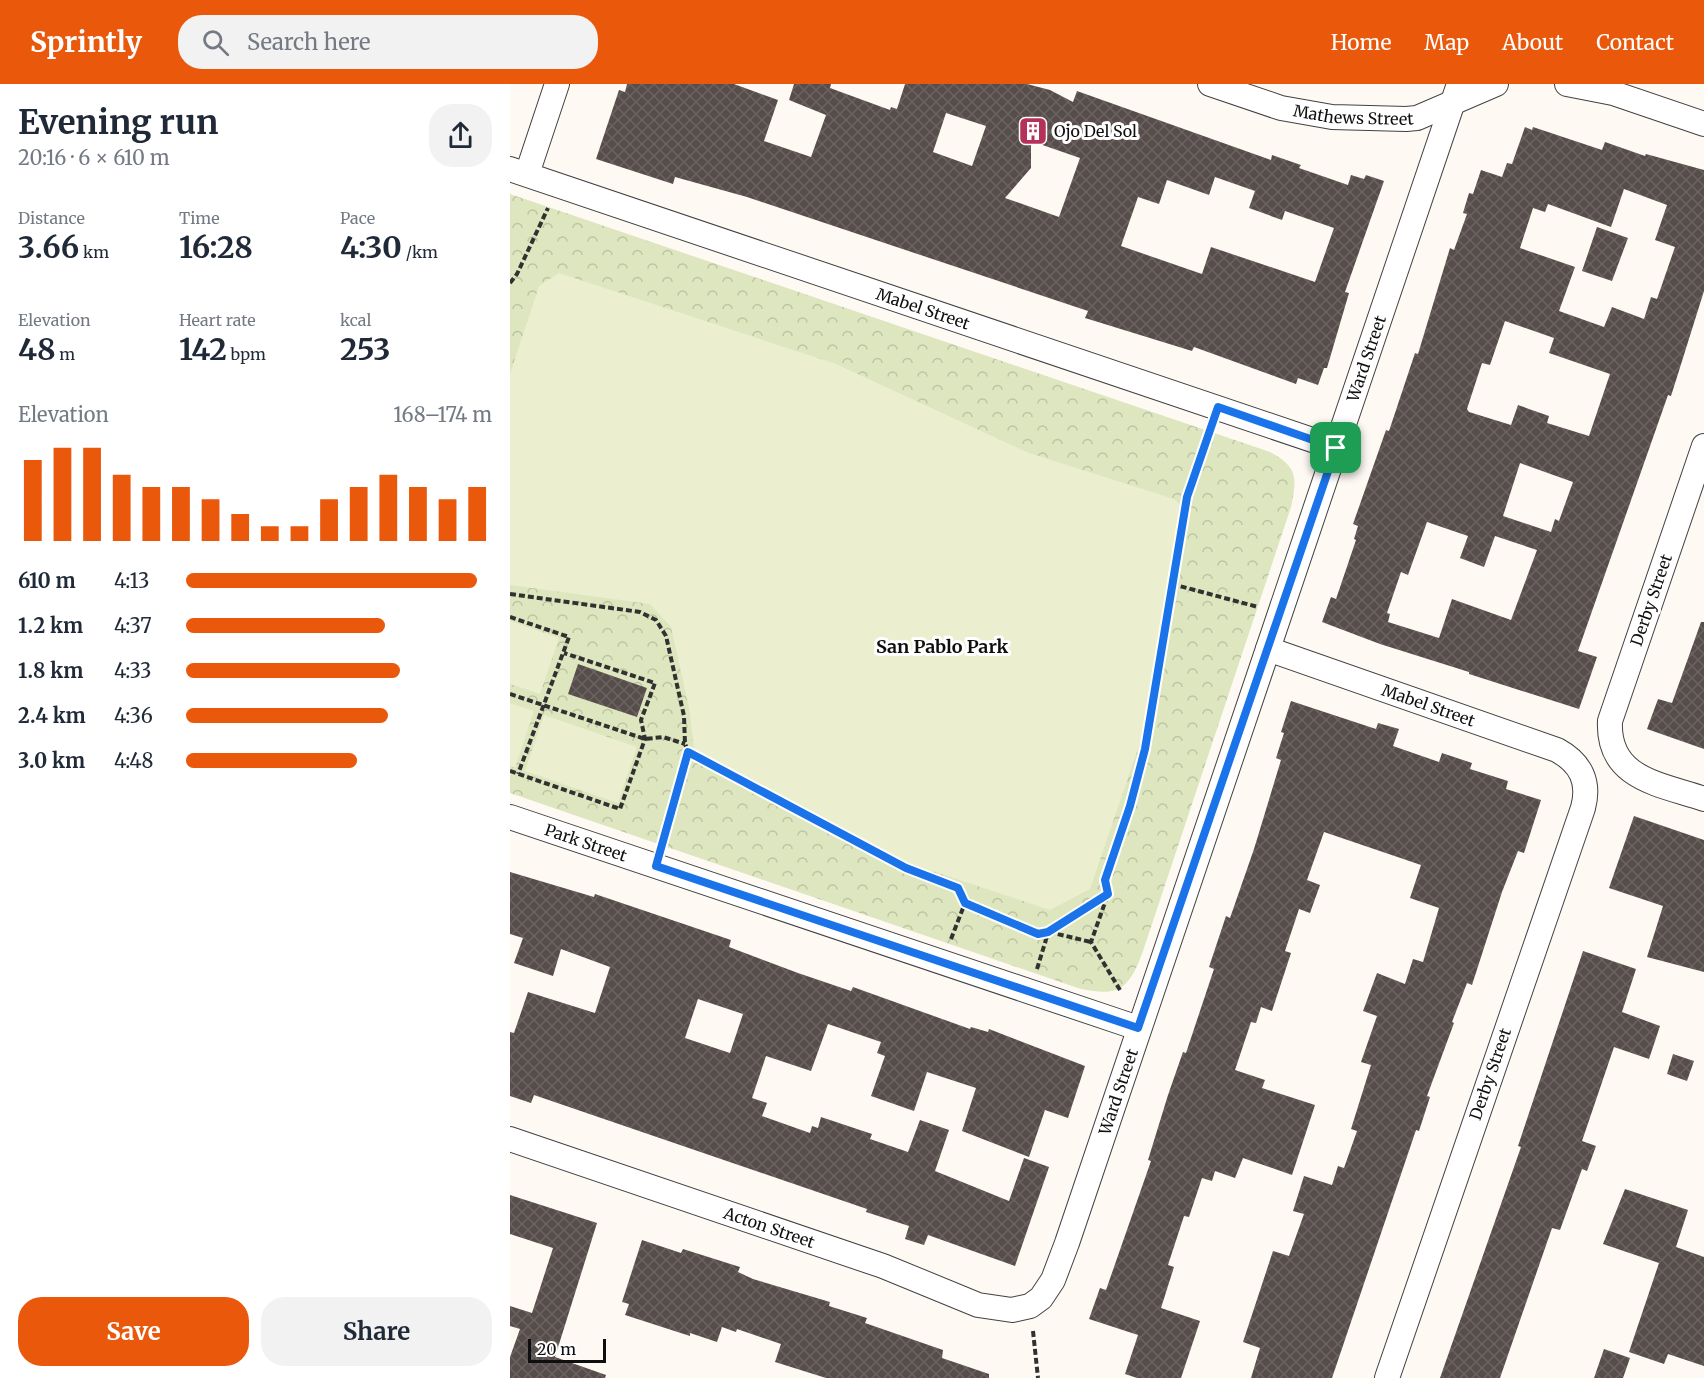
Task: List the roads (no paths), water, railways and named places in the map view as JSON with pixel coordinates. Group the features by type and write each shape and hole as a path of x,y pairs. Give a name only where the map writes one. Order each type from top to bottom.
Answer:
{"street":[{"path":"518,171 557,84"},
{"name":"Mathews Street","path":"1209,84 1281,108 1332,117 1417,118 1456,93 1496,84"},
{"path":"1567,84 1613,93 1704,124"},
{"name":"Ward Street","path":"1030,1306 1041,1298 1053,1280 1456,93"},
{"name":"Mabel Street","path":"518,171 1336,448"},
{"name":"Derby Street","path":"1704,446 1610,721 1609,739 1614,755 1634,774 1704,798"},
{"name":"Mabel Street","path":"1268,649 1557,750 1571,758 1581,770"},
{"name":"Derby Street","path":"1387,1378 1583,808 1585,782 1581,770"},
{"name":"Park Street","path":"510,817 1138,1028"},
{"name":"Acton Street","path":"510,1139 883,1266 978,1305 1012,1310 1030,1306"}],"place":[{"name":"Ojo Del Sol","path":"1033,131"}],"district":[{"name":"San Pablo Park","path":"942,647"}]}
